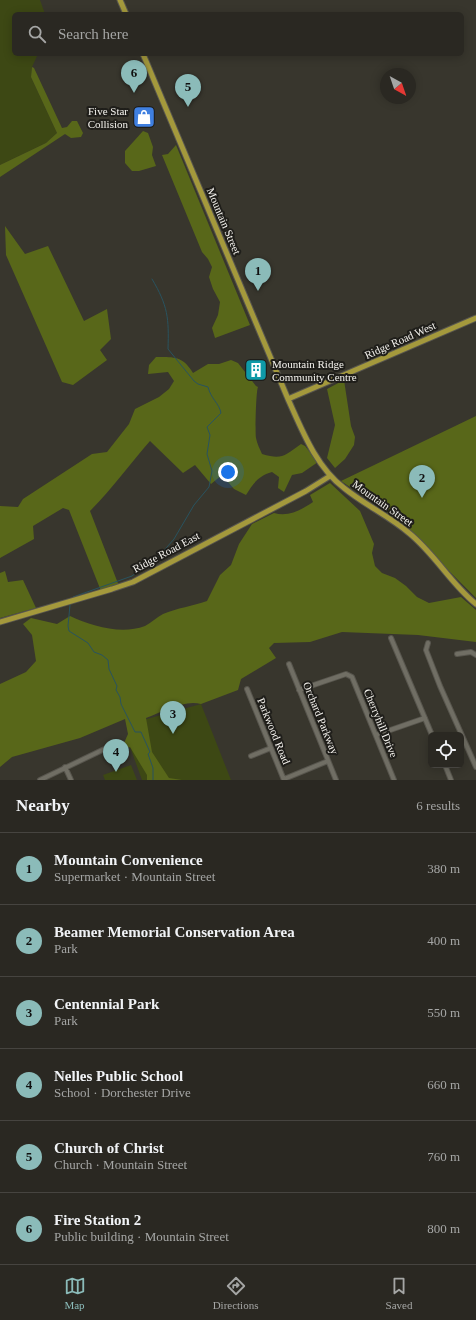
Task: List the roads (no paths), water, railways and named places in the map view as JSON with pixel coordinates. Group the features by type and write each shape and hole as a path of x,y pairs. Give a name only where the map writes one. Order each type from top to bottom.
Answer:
{"main road":[{"path":"120,0 125,12"},
{"name":"Mountain Street","path":"144,56 288,398 308,441 330,476 343,488 410,533 476,604"},
{"name":"Ridge Road West","path":"288,398 476,318"},
{"name":"Ridge Road East","path":"0,622 132,582 306,491 330,476"}],"street":[{"path":"390,638 431,732"},
{"path":"428,643 426,650 440,686 476,767"},
{"path":"457,654 471,652 476,655"},
{"name":"Orchard Parkway","path":"289,664 336,780"},
{"name":"Cherryhill Drive","path":"299,690 350,674 394,780"},
{"name":"Parkwood Road","path":"247,689 284,779"},
{"path":"376,735 425,718"},
{"path":"40,780 117,744"},
{"path":"251,756 271,748"},
{"path":"284,779 328,761"},
{"path":"65,767 71,780"},
{"path":"446,768 451,780"}],"waterway":[{"path":"73,597 132,576 160,555 174,539 194,505 209,487 212,471 207,454 210,435 207,427 221,413 219,406 211,395 208,387 194,381 168,349 168,320 161,297 152,279"},
{"path":"70,605 69,631 88,643 94,652 102,655 108,660 109,669 117,686 116,690 120,697 121,704 135,732 141,732 150,752 148,754 153,768 153,780"}],"place":[{"name":"Fire Station 2","path":"134,93"},
{"name":"Church of Christ","path":"188,107"},
{"name":"Five Star Collision","path":"144,117"},
{"name":"Mountain Convenience","path":"258,291"},
{"name":"Mountain Ridge Community Centre","path":"256,370"},
{"name":"Beamer Memorial Conservation Area","path":"422,498"},
{"name":"Centennial Park","path":"173,734"},
{"name":"Nelles Public School","path":"116,772"}]}
